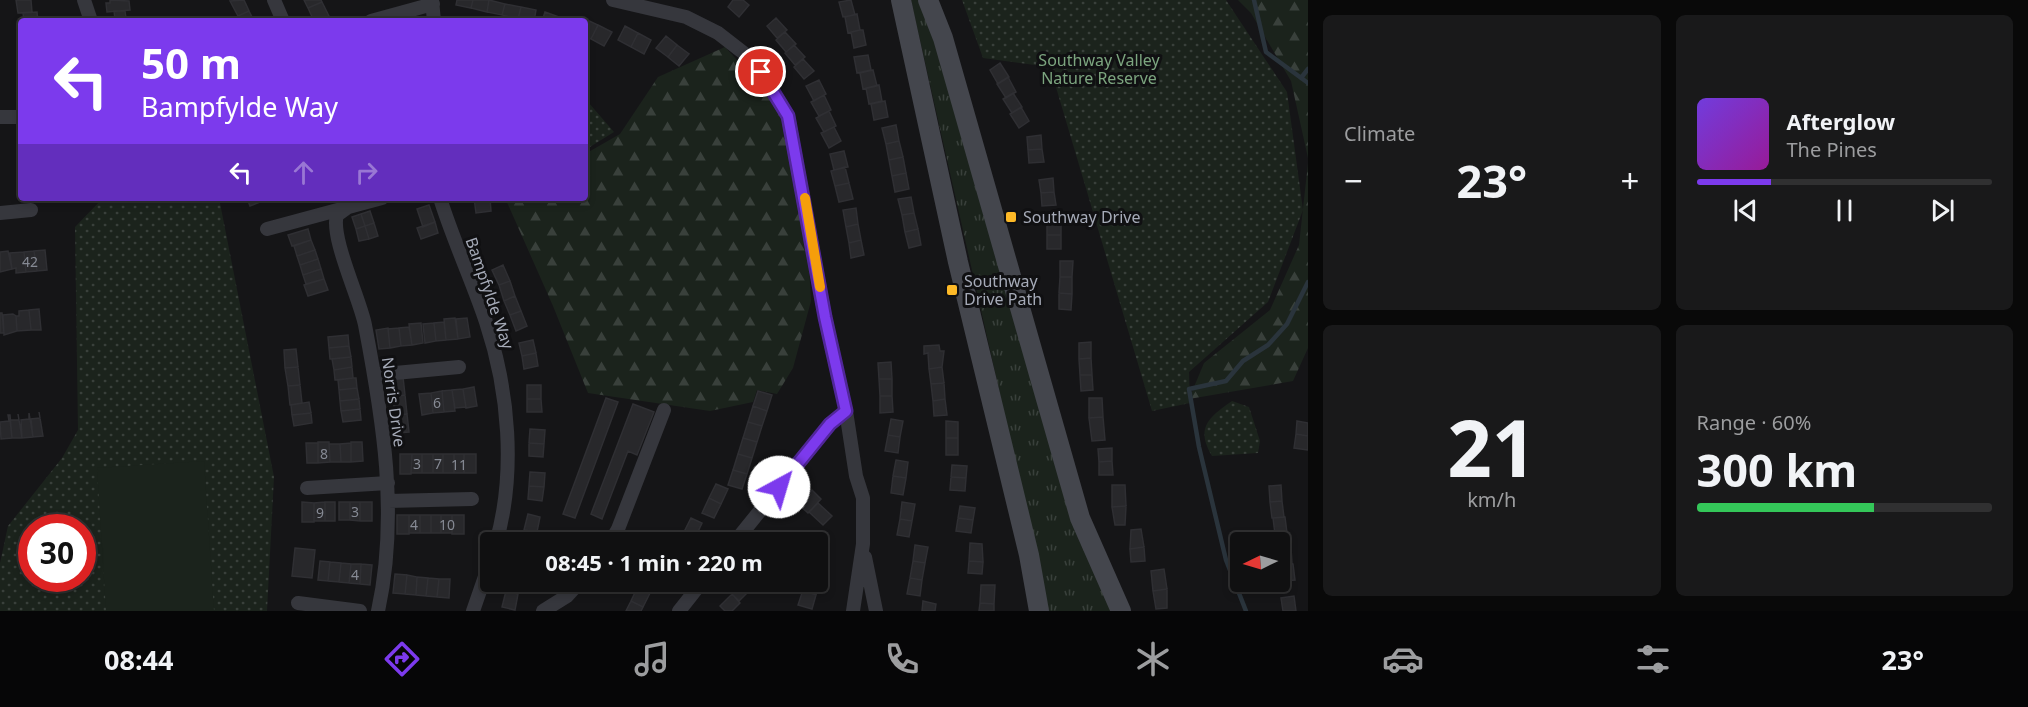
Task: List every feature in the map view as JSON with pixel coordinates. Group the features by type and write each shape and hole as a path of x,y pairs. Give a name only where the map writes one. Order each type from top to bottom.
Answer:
{"street":[{"path":"84,0 90,18"},
{"path":"274,0 283,18"},
{"path":"613,0 686,17 718,33 746,54 788,116 825,317 846,411 856,476 863,498 863,544 853,611"},
{"path":"901,0 958,262 1029,555 1039,611"},
{"path":"928,0 943,38 1080,518 1121,611"},
{"path":"381,18 433,2 434,18"},
{"path":"0,117 18,117"},
{"path":"267,229 371,201"},
{"name":"Bampfylde Way","path":"441,201 487,324 506,410 507,470 499,532"},
{"name":"Norris Drive","path":"348,207 337,215 336,231 364,321 374,375 388,483 388,547 378,611"},
{"path":"0,213 30,210"},
{"path":"374,375 459,367"},
{"path":"615,532 630,500 664,410"},
{"path":"743,532 830,424 846,411"},
{"path":"307,488 388,483"},
{"path":"388,501 472,499"},
{"path":"863,544 876,611"},
{"path":"473,611 480,591"},
{"path":"543,611 571,592"},
{"path":"678,611 694,592"},
{"path":"298,603 360,611"}],"green space":[{"path":"911,0 925,0 1116,611 1049,611"},
{"name":"Southway Valley Nature Reserve","path":"962,0 1226,0 1287,92 1303,210 1268,302 1189,372 1190,403 1152,411 1050,67 983,58"},
{"path":"1238,0 1308,0 1308,158 1291,81 1251,13"},
{"path":"725,47 780,107 808,249 811,301 793,368 777,394 757,390 753,402 710,411 588,393 506,201 588,201 588,152 620,134 658,77"},
{"path":"588,102 614,132 588,148"},
{"path":"1308,163 1308,348 1293,381 1189,399 1204,363 1270,310 1299,245"},
{"path":"100,201 220,201 274,477 267,611 0,611 0,563 8,526 62,458 78,430 75,227"},
{"path":"1232,401 1249,407 1260,441 1258,453 1212,456 1205,438 1207,424 1217,412"},
{"path":"204,461 214,611 106,611 97,468"}],"building":[{"path":"16,0 31,0 32,12 18,13"},
{"path":"110,0 129,1 130,10 107,12 106,3 110,3"},
{"path":"244,0 249,11 238,16 230,1"},
{"path":"304,0 321,0 322,2 308,8"},
{"path":"457,0 473,0 471,8 456,5"},
{"path":"473,0 489,0 487,12 471,8"},
{"path":"489,0 505,4 502,15 487,12"},
{"path":"733,0 743,0 749,5 739,17 728,7"},
{"path":"851,0 855,15 843,17 839,2"},
{"path":"322,2 329,16 313,18 308,8"},
{"path":"505,4 521,7 518,18 502,15"},
{"path":"521,7 536,10 535,18 518,18"},
{"path":"114,11 125,11 126,18 115,18"},
{"path":"249,11 252,18 239,18 238,16"},
{"path":"37,12 38,18 24,18 23,13"},
{"path":"545,12 559,17 559,18 543,18"},
{"path":"857,14 860,30 848,33 845,17"},
{"path":"776,18 787,30 777,38 767,26"},
{"path":"588,20 598,25 591,39 588,38"},
{"path":"598,25 612,32 604,46 591,39"},
{"path":"625,26 638,33 631,47 618,40"},
{"path":"863,30 866,45 854,48 851,32"},
{"path":"785,32 796,44 786,52 776,40"},
{"path":"638,33 651,40 644,54 631,47"},
{"path":"666,36 677,45 668,57 656,48"},
{"path":"677,45 689,54 679,66 668,57"},
{"path":"794,45 805,57 795,65 785,53"},
{"path":"868,55 871,70 857,73 854,57"},
{"path":"803,59 814,71 804,79 794,67"},
{"path":"1000,63 1009,77 998,84 990,70"},
{"path":"873,70 877,86 863,89 860,73"},
{"path":"1008,77 1016,92 1006,98 997,84"},
{"path":"819,80 826,94 814,101 806,86"},
{"path":"879,85 882,101 869,104 866,88"},
{"path":"1013,93 1022,107 1012,113 1003,99"},
{"path":"824,95 831,110 819,116 811,102"},
{"path":"885,101 888,117 874,120 871,104"},
{"path":"1021,107 1029,121 1019,128 1010,114"},
{"path":"829,111 836,126 824,132 816,118"},
{"path":"896,125 899,141 886,144 882,128"},
{"path":"834,127 841,141 829,148 821,133"},
{"path":"1041,135 1042,149 1028,150 1027,137"},
{"path":"899,141 903,157 889,160 886,144"},
{"path":"1042,149 1044,162 1029,163 1028,150"},
{"path":"844,151 848,167 834,170 830,154"},
{"path":"903,157 906,173 892,176 889,160"},
{"path":"845,167 849,183 835,186 831,171"},
{"path":"906,173 909,189 895,192 892,176"},
{"path":"1053,178 1054,192 1041,193 1039,180"},
{"path":"849,183 853,199 839,202 835,186"},
{"path":"1054,192 1056,205 1042,206 1041,193"},
{"path":"911,197 914,213 902,215 898,199"},
{"path":"248,201 260,201 260,202 250,206"},
{"path":"474,201 490,201 491,211 476,213"},
{"path":"429,205 435,222 423,227 417,209"},
{"path":"856,208 858,224 846,227 843,210"},
{"path":"370,211 374,223 365,226 361,214"},
{"path":"914,213 918,229 905,232 902,215"},
{"path":"361,214 365,226 356,229 352,217"},
{"path":"435,222 438,233 421,239 417,228"},
{"path":"1047,222 1061,222 1061,235 1047,235"},
{"path":"374,223 378,236 369,239 365,226"},
{"path":"858,224 861,240 849,243 846,227"},
{"path":"365,226 369,239 359,241 356,229"},
{"path":"308,229 311,240 292,246 288,235"},
{"path":"918,229 921,245 909,248 905,232"},
{"path":"1047,235 1061,235 1061,249 1047,249"},
{"path":"311,240 315,250 297,256 294,246"},
{"path":"861,240 864,255 851,258 849,243"},
{"path":"45,250 47,270 37,271 34,251"},
{"path":"315,250 318,259 300,265 297,256"},
{"path":"8,251 12,269 0,272 0,252"},
{"path":"34,251 37,271 26,272 24,252"},
{"path":"24,252 26,272 16,273 16,268 12,269 10,253"},
{"path":"318,259 321,269 303,275 300,265"},
{"path":"1060,261 1073,261 1072,277 1060,277"},
{"path":"503,265 510,281 499,285 492,270"},
{"path":"321,269 324,279 306,284 303,275"},
{"path":"1060,277 1072,277 1072,294 1059,293"},
{"path":"324,279 328,290 308,296 304,285"},
{"path":"510,281 515,296 504,301 499,285"},
{"path":"1059,293 1072,294 1071,310 1059,309"},
{"path":"515,296 521,311 510,315 504,301"},
{"path":"39,309 41,330 31,330 29,310"},
{"path":"29,310 31,330 17,331 16,316 19,316 19,311"},
{"path":"521,311 527,326 516,331 510,315"},
{"path":"0,313 2,313 4,333 0,333"},
{"path":"3,315 16,316 17,331 4,335"},
{"path":"455,318 458,339 446,340 444,319"},
{"path":"467,318 470,337 458,339 456,319"},
{"path":"444,322 446,340 436,341 434,323"},
{"path":"421,323 423,343 412,345 409,324"},
{"path":"434,323 436,341 425,343 423,324"},
{"path":"409,327 412,345 401,346 399,328"},
{"path":"388,328 390,348 379,349 376,330"},
{"path":"399,328 401,346 390,348 388,329"},
{"path":"348,335 349,346 329,348 328,337"},
{"path":"533,340 536,353 522,356 519,343"},
{"path":"1091,342 1091,358 1079,359 1079,343"},
{"path":"939,345 940,351 944,351 942,367 929,369 928,353 924,354 924,346"},
{"path":"349,346 351,357 330,359 329,348"},
{"path":"296,349 298,367 285,368 284,350"},
{"path":"536,353 538,366 524,369 522,356"},
{"path":"351,357 352,367 334,370 332,359"},
{"path":"1091,358 1092,375 1080,375 1079,359"},
{"path":"891,362 892,379 879,379 878,363"},
{"path":"298,367 300,385 288,386 285,368"},
{"path":"352,367 353,378 335,380 334,370"},
{"path":"942,367 944,383 931,384 929,369"},
{"path":"1080,375 1092,375 1093,390 1081,391"},
{"path":"403,377 405,395 393,397 391,378"},
{"path":"356,378 357,388 339,390 338,380"},
{"path":"879,379 892,379 892,396 880,396"},
{"path":"944,383 945,399 933,401 931,384"},
{"path":"300,385 302,403 290,405 288,386"},
{"path":"527,385 541,385 541,399 527,399"},
{"path":"474,387 477,406 466,408 463,389"},
{"path":"357,388 359,399 340,401 339,390"},
{"path":"463,389 466,407 455,408 452,390"},
{"path":"452,390 455,411 444,412 442,391"},
{"path":"442,391 444,412 433,413 431,393"},
{"path":"758,391 772,395 767,411 753,406"},
{"path":"431,393 433,413 422,415 419,394"},
{"path":"405,395 407,414 395,415 393,397"},
{"path":"880,396 892,396 893,412 880,413"},
{"path":"606,398 618,402 575,518 563,514"},
{"path":"1089,398 1102,398 1103,417 1089,418"},
{"path":"359,399 360,409 341,411 340,401"},
{"path":"527,399 541,399 542,412 527,412"},
{"path":"945,399 947,415 934,416 933,401"},
{"path":"309,402 311,413 292,415 291,405"},
{"path":"633,404 654,412 637,455 628,451 602,519 591,514"},
{"path":"753,406 767,411 762,426 748,422"},
{"path":"360,409 361,420 343,422 341,411"},
{"path":"29,413 33,437 22,438 21,420 29,419"},
{"path":"311,413 312,423 294,426 292,415"},
{"path":"407,414 409,432 397,433 395,415"},
{"path":"8,415 10,415 12,438 1,439 0,422 9,421"},
{"path":"1103,417 1105,440 1092,441 1089,418"},
{"path":"40,418 43,436 33,437 31,419"},
{"path":"891,419 903,421 900,437 888,435"},
{"path":"10,420 19,420 22,438 12,438"},
{"path":"946,421 958,422 958,438 946,438"},
{"path":"1297,421 1308,423 1308,436 1296,434"},
{"path":"748,422 762,426 757,442 743,438"},
{"path":"530,429 545,430 544,444 529,443"},
{"path":"1296,434 1308,436 1308,450 1294,448"},
{"path":"888,435 900,437 898,453 885,451"},
{"path":"743,438 757,442 752,458 738,454"},
{"path":"946,438 958,438 958,455 946,455"},
{"path":"318,442 329,442 330,462 318,463"},
{"path":"351,442 362,442 363,461 351,462"},
{"path":"306,443 318,443 318,463 307,463"},
{"path":"351,443 351,462 341,462 340,444"},
{"path":"529,443 544,444 543,457 529,456"},
{"path":"329,444 340,444 341,462 330,462"},
{"path":"1112,448 1112,461 1099,462 1098,449"},
{"path":"400,454 412,454 411,474 400,474"},
{"path":"412,454 422,454 422,473 411,473"},
{"path":"422,454 433,454 433,473 422,473"},
{"path":"433,454 443,454 443,473 433,473"},
{"path":"443,454 454,454 454,473 443,473"},
{"path":"454,454 464,454 464,473 454,473"},
{"path":"464,454 476,454 476,473 464,473"},
{"path":"738,454 752,458 747,474 733,470"},
{"path":"896,460 908,462 906,478 893,476"},
{"path":"1112,461 1113,475 1099,475 1099,462"},
{"path":"952,465 967,466 966,478 951,477"},
{"path":"733,470 747,474 742,489 728,485"},
{"path":"530,472 545,473 544,487 529,486"},
{"path":"893,476 906,478 903,495 891,493"},
{"path":"951,477 966,478 965,491 950,490"},
{"path":"716,484 728,489 721,504 709,498"},
{"path":"1112,485 1125,485 1126,506 1112,507"},
{"path":"1281,485 1282,501 1270,502 1269,486"},
{"path":"529,486 544,487 542,501 528,499"},
{"path":"812,490 821,499 808,513 798,504"},
{"path":"709,498 721,504 714,518 702,513"},
{"path":"1282,501 1284,517 1272,518 1270,502"},
{"path":"302,502 314,503 314,522 302,522"},
{"path":"325,502 325,521 314,521 314,503"},
{"path":"325,502 335,502 335,521 325,521"},
{"path":"339,502 350,502 350,520 339,520"},
{"path":"350,502 360,502 360,521 350,520"},
{"path":"360,502 372,502 372,521 360,521"},
{"path":"902,502 915,504 912,521 900,519"},
{"path":"818,503 832,516 823,525 809,512"},
{"path":"960,506 975,508 973,520 958,518"},
{"path":"1126,506 1125,525 1115,525 1112,507"},
{"path":"528,514 540,517 537,532 524,530"},
{"path":"397,515 409,515 409,534 397,534"},
{"path":"409,515 420,515 420,533 409,533"},
{"path":"420,515 431,515 431,533 420,533"},
{"path":"431,515 441,515 441,533 431,533"},
{"path":"441,515 452,515 452,533 441,533"},
{"path":"452,515 464,515 464,534 452,534"},
{"path":"1285,517 1287,532 1275,532 1273,518"},
{"path":"691,518 702,523 698,532 684,532"},
{"path":"958,518 973,520 971,533 956,531"},
{"path":"900,519 912,521 909,537 897,535"},
{"path":"1141,529 1144,547 1130,549 1131,530"},
{"path":"970,543 982,544 983,562 969,561"},
{"path":"915,545 928,547 925,563 913,561"},
{"path":"1144,547 1145,561 1131,562 1130,549"},
{"path":"295,548 315,550 312,578 292,576"},
{"path":"1290,548 1292,564 1290,564"},
{"path":"320,561 330,562 328,581 318,580"},
{"path":"913,561 925,563 922,580 910,578"},
{"path":"969,561 983,562 982,574 968,573"},
{"path":"330,562 341,563 339,582 328,581"},
{"path":"341,563 351,564 349,583 339,582"},
{"path":"351,564 361,564 360,584 349,583"},
{"path":"361,564 372,565 370,585 360,584"},
{"path":"1290,564 1293,564 1295,580 1290,580"},
{"path":"1164,569 1167,589 1153,591 1151,571"},
{"path":"395,574 407,575 405,594 393,593"},
{"path":"407,575 417,577 416,595 405,594"},
{"path":"417,577 428,578 426,596 416,595"},
{"path":"428,578 439,579 437,597 426,596"},
{"path":"910,578 922,580 920,596 907,594"},
{"path":"439,579 450,579 449,598 437,597"},
{"path":"981,585 995,585 994,604 980,603"},
{"path":"1167,589 1167,608 1156,609 1153,591"},
{"path":"506,592 518,594 515,610 502,607"},
{"path":"635,592 650,593 643,607 631,601"},
{"path":"730,592 748,592 739,601"},
{"path":"802,592 816,595 812,609 798,605"},
{"path":"732,594 740,603 732,611 725,611 720,606"},
{"path":"1294,596 1296,611 1283,611 1281,598"},
{"path":"631,601 643,607 641,611 626,611"},
{"path":"923,601 936,604 935,611 922,611"},
{"path":"980,603 994,604 994,611 979,611"}],"waterway":[{"path":"1254,0 1266,52 1308,83"},
{"path":"1301,78 1308,69"},
{"path":"1246,611 1226,560 1199,447 1189,389 1226,381 1243,361 1268,345 1287,324 1308,282"}],"slow traffic":[{"path":"805,198 820,287"}],"place":[{"name":"Southway Drive","path":"1011,217"},
{"name":"Southway Drive Path","path":"952,290"}],"route":[{"path":"761,72 788,116 810,224 825,317 846,411 830,424 779,487"}]}
